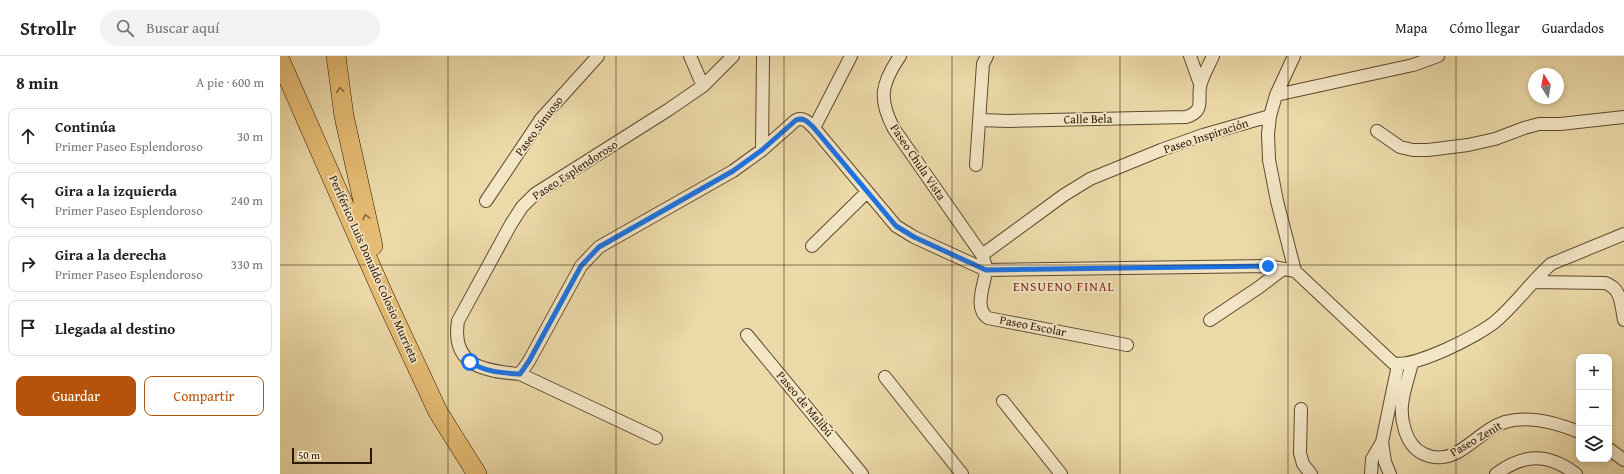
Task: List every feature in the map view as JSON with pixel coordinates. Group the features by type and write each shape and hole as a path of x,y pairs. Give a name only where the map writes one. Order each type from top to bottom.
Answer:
{"main road":[{"path":"336,56 344,116 351,152 384,296"},
{"name":"Periférico Luis Donaldo Colosio Murrieta","path":"280,60 384,296 438,412 477,474"}],"street":[{"name":"Paseo Sinuoso","path":"486,201 541,119 598,56"},
{"path":"690,56 703,86"},
{"name":"Paseo Esplendoroso","path":"520,374 490,371 477,367 470,362 462,352 456,333 458,321 510,224 522,207 535,194 668,110 703,86 732,56"},
{"path":"762,150 763,56"},
{"path":"814,128 851,56"},
{"name":"Paseo Chula Vista","path":"900,56 885,84 883,94 887,116 894,129 984,263"},
{"path":"976,165 983,64 987,56"},
{"path":"1190,56 1200,84"},
{"path":"1200,84 1213,56"},
{"path":"1289,270 1269,160 1268,134 1270,116 1276,95 1294,56"},
{"path":"1276,95 1413,65 1438,56"},
{"name":"Calle Bela","path":"979,120 1009,121 1186,117 1196,112 1200,106 1200,84"},
{"name":"Paseo Inspiración","path":"984,263 1064,195 1090,179 1161,150 1270,116"},
{"path":"1377,130 1400,147 1413,150 1428,150 1468,145 1495,139 1539,124 1560,124 1624,117"},
{"path":"656,438 520,374 529,361 581,266 589,255 599,247 733,171 762,150 796,120 803,119 814,128 896,226 914,237 984,263 1268,266 1289,270 1389,361 1398,365 1412,363 1433,355 1494,323 1516,303 1543,272 1560,260 1624,234"},
{"path":"812,246 867,192"},
{"name":"Paseo Escolar","path":"984,263 980,306 984,315 988,318 1127,345"},
{"path":"1210,320 1258,288 1289,270"},
{"path":"1534,282 1605,283 1611,285 1618,292 1624,320"},
{"name":"Paseo de Malibú","path":"747,335 862,474"},
{"name":"Paseo Zenit","path":"1412,363 1402,400 1404,425 1412,444 1418,452 1429,457 1442,457 1456,453 1484,432 1506,422 1519,420 1544,422 1557,424 1576,431"},
{"path":"1371,474 1372,459 1382,442 1398,365"},
{"path":"885,377 962,474"},
{"path":"1003,401 1061,474"},
{"path":"1301,409 1300,453 1303,464 1311,474"},
{"path":"1382,442 1385,462 1390,474"},
{"path":"1612,451 1624,460"},
{"path":"1496,474 1506,466 1530,458 1546,459 1565,466 1576,474"}],"district":[{"name":"ENSUENO FINAL","path":"1064,286"}],"route":[{"path":"470,362 477,367 490,371 520,374 529,361 581,266 589,255 599,247 733,171 762,150 799,119 806,120 814,128 896,226 951,256 986,270 1268,266"}]}
